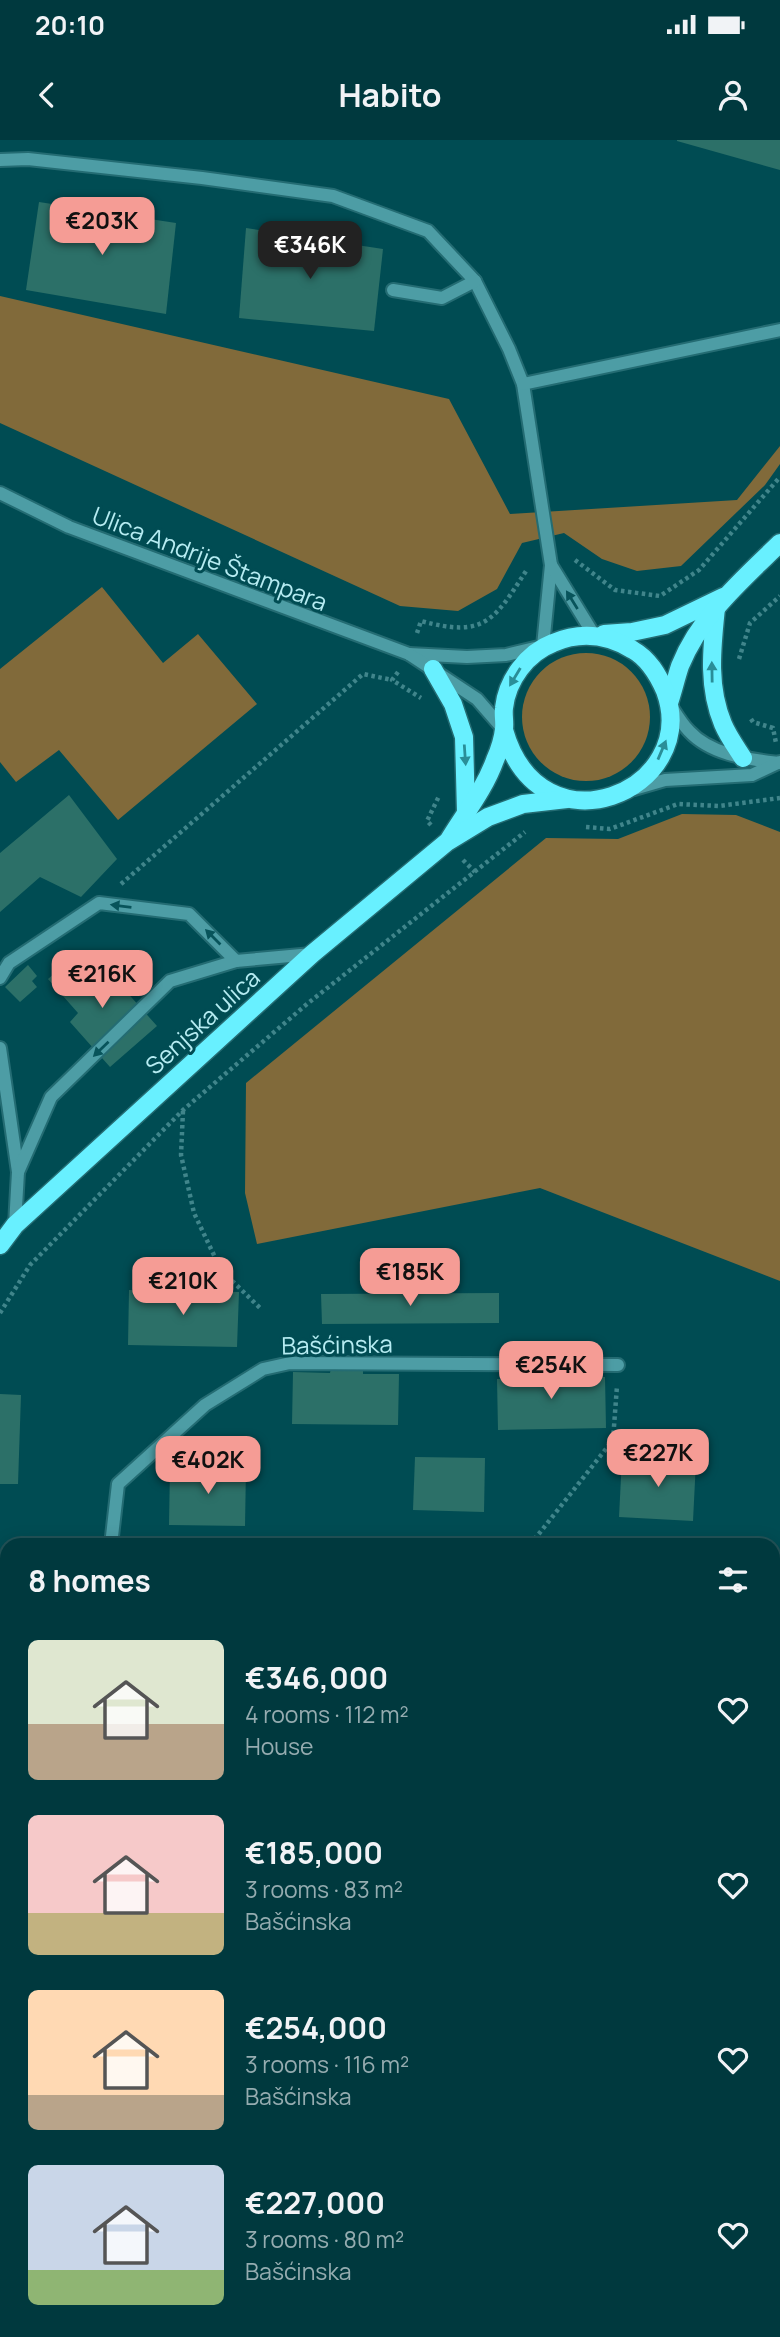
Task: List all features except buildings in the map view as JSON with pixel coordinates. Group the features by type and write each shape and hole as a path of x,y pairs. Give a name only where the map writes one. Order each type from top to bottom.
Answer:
{"main road":[{"path":"721,602 665,625 632,632 568,637 543,646 523,663 509,686 504,707 504,730 510,751 522,770 542,788 567,799 594,800 621,794 643,779 660,757 669,731 669,703 681,665 699,630 721,602 780,543"},
{"path":"721,602 712,654 712,684 723,724 743,758"},
{"path":"594,635 619,641 642,655 659,677 669,703"},
{"path":"433,669 453,704 464,737 466,812"},
{"name":"Senjska ulica","path":"447,842 481,790 496,760 504,730"},
{"name":"Senjska ulica","path":"0,1245 15,1225 312,954 447,842 488,817 523,804 567,799"}],"street":[{"path":"0,160 28,159 333,196 428,231 475,281 506,341 523,384 551,565 543,646"},
{"path":"393,289 442,298 475,281"},
{"path":"523,384 780,330"},
{"name":"Ulica Andrije Štampara","path":"0,493 69,527 409,654 477,699 504,730"},
{"path":"551,565 594,635"},
{"name":"Ulica Andrije Štampara","path":"409,654 467,657 506,655 543,646"},
{"path":"669,703 690,732 717,750 743,758 779,762"},
{"path":"621,794 665,780 752,775 779,762"},
{"path":"0,978 9,963 99,903 189,914 236,961"},
{"path":"18,1172 51,1097 170,981 236,961 312,954"},
{"path":"0,1048 18,1172 15,1225"},
{"name":"Bašćinska","path":"112,1538 118,1484 205,1405 262,1369 290,1363 618,1365"}],"path":[{"path":"421,621 451,629 476,626 501,610 526,571 574,559 615,590 660,596 699,570 780,477"},
{"path":"735,669 750,623 780,596"},
{"path":"392,681 409,654"},
{"path":"99,903 363,674 392,681 422,700"},
{"path":"745,711 753,722 773,728 779,762"},
{"path":"441,792 427,821 447,842"},
{"path":"573,826 610,829 678,804 719,806 780,799"},
{"path":"0,1313 30,1265 183,1110 307,1004 526,831"},
{"path":"183,1110 181,1155 194,1213 221,1270 260,1308"},
{"path":"536,1538 613,1440 618,1365"}],"shaded area":[{"path":"0,296 449,399 510,514 737,500 780,446 780,464 765,485 681,566 637,571 602,559 564,533 522,543 497,589 458,611 400,606 0,423"},
{"path":"102,587 163,663 198,634 257,704 118,820 59,750 16,782 0,762 0,669"},
{"path":"586,653 610,658 631,672 645,693 650,717 645,741 631,762 610,776 586,781 562,776 541,762 527,741 522,717 527,693 541,672 562,658"},
{"path":"682,814 736,815 780,832 780,1281 540,1188 257,1244 245,1193 246,1083 546,838 618,839"}]}
